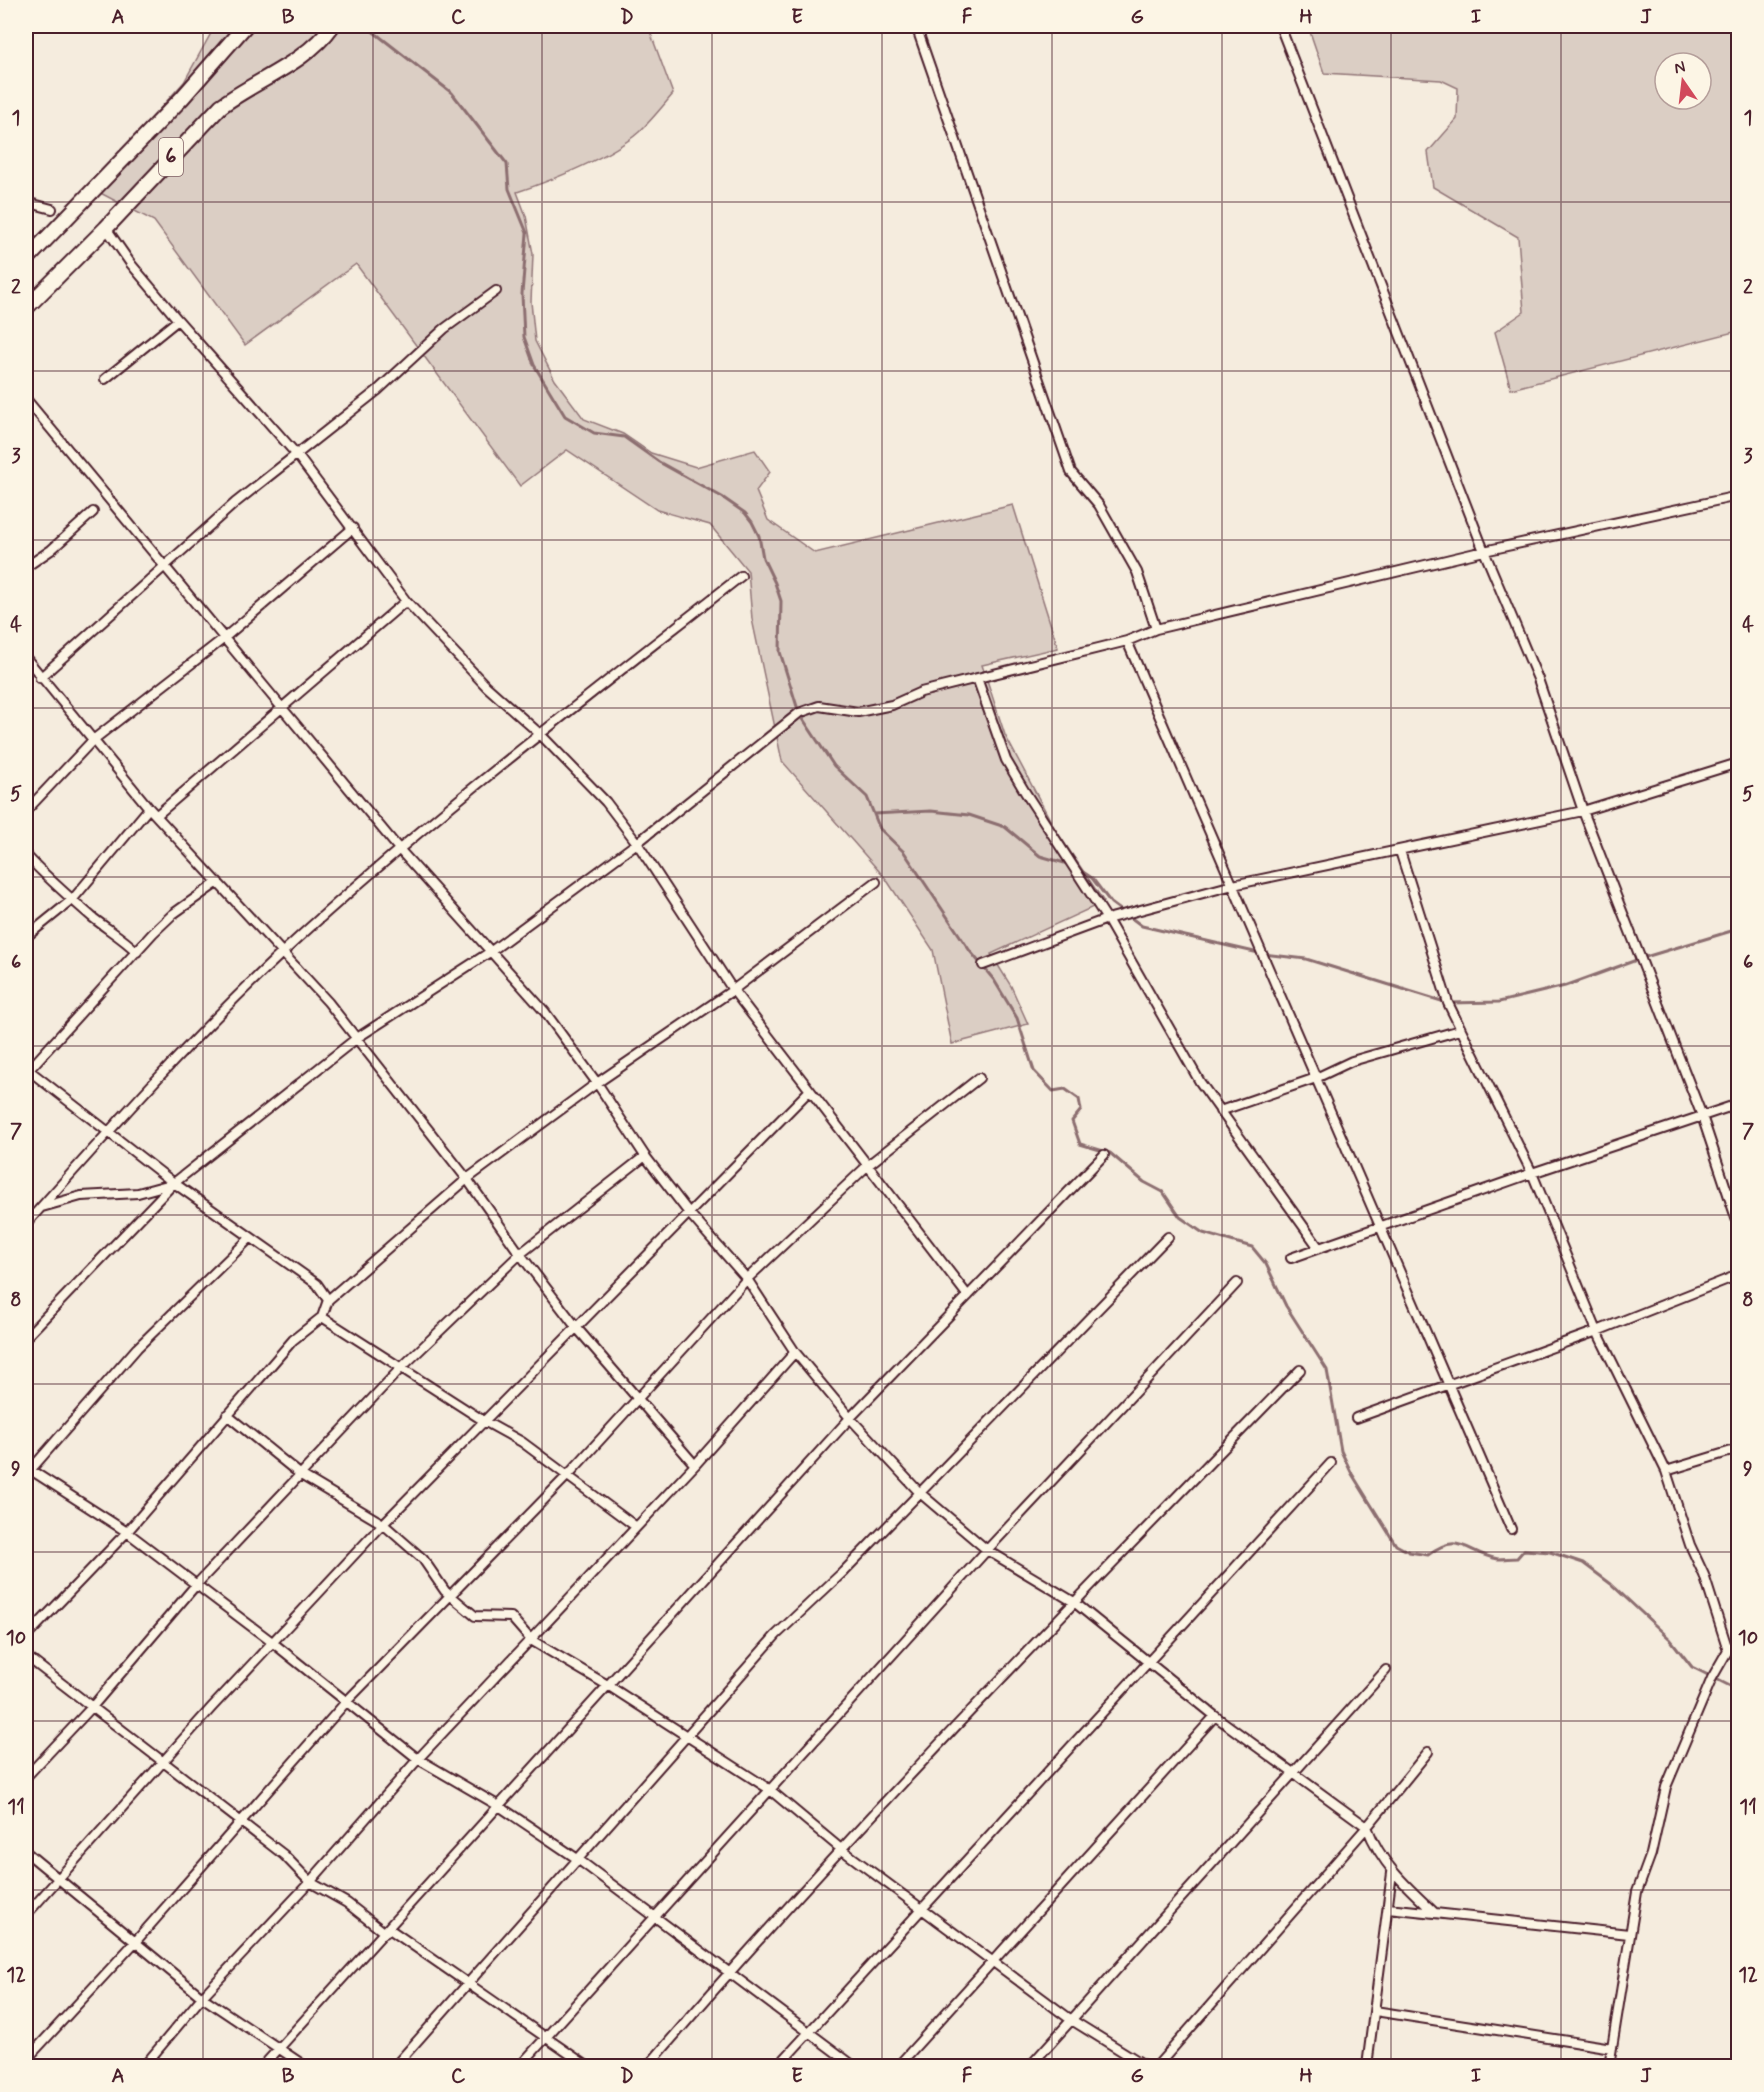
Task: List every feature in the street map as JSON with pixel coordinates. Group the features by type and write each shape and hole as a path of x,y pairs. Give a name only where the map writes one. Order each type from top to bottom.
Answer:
{"highway":[{"name":"6","path":"26,260 182,98 245,26"},
{"name":"6","path":"26,308 222,106 243,90 306,54 332,26"}],"street":[{"path":"916,26 1071,472 1099,505 1137,572 1156,629"},
{"path":"1280,26 1484,551 1538,680 1583,811 1702,1116 1738,1224"},
{"path":"26,202 52,209"},
{"path":"106,228 131,264 178,320 297,455 406,600 486,686 540,734 606,802 637,843 733,990 968,1296"},
{"path":"40,678 235,502 378,390 444,330 496,291"},
{"path":"105,379 178,320"},
{"path":"26,399 162,566 399,849 545,1012 597,1083 645,1156 689,1214 747,1279 795,1352 850,1418 920,1493 987,1550 1074,1602 1215,1716 1367,1827 1374,1847 1392,1873 1435,1913"},
{"path":"26,1337 174,1183 357,1038 490,952 637,843 799,713 819,706 858,712 892,705 921,692 1127,641 1156,629 1484,551 1738,496"},
{"path":"26,567 51,550 93,512"},
{"path":"26,811 93,740 223,639 353,528"},
{"path":"26,1224 108,1132 283,953 399,849 540,734 741,576"},
{"path":"156,815 406,600"},
{"path":"1127,641 1511,1529"},
{"path":"26,659 149,808 328,1002 467,1179 520,1254 576,1327 695,1465"},
{"path":"976,678 1006,760 1107,919 1200,1082 1319,1248"},
{"path":"982,966 1107,919 1233,885 1583,811 1738,764"},
{"path":"26,937 73,899 149,808"},
{"path":"1400,851 1448,1003 1532,1173 1597,1330 1666,1471 1728,1650"},
{"path":"26,855 45,876 94,918 119,934 137,952"},
{"path":"218,882 173,914 26,1071 174,1183 317,1284 328,1300"},
{"path":"26,1636 127,1532 293,1340 322,1317 328,1300 467,1179 597,1083 733,990 876,882"},
{"path":"1220,1111 1316,1078 1352,1061 1460,1030"},
{"path":"32,2067 26,2061 136,1941 346,1702 567,1476 747,1279 867,1166 979,1078"},
{"path":"26,1915 272,1642 383,1524 810,1090"},
{"path":"1291,1258 1532,1173 1738,1104"},
{"path":"263,2067 850,1418 1104,1155"},
{"path":"26,1777 92,1707 195,1586 401,1368 520,1254 645,1156"},
{"path":"26,1217 40,1207 81,1196 138,1193 174,1183"},
{"path":"395,2067 776,1635 920,1493 1168,1237"},
{"path":"250,1238 151,1334 27,1471 127,1532 195,1586 272,1642 418,1759 499,1806 579,1860 728,1973 810,2031 854,2067"},
{"path":"1356,1418 1597,1330 1738,1275"},
{"path":"520,2067 987,1550 1237,1283"},
{"path":"322,1317 484,1421 522,1442 635,1526"},
{"path":"144,2067 202,1997 310,1882 418,1759 635,1526 695,1465 795,1352"},
{"path":"648,2067 728,1973 841,1849 1074,1602 1300,1370"},
{"path":"227,1415 301,1475 383,1524 423,1559 450,1596 475,1616 511,1617 531,1640 609,1686 769,1789 841,1849 994,1960 1070,2019 1146,2067"},
{"path":"1666,1471 1738,1449"},
{"path":"778,2067 1146,1662 1203,1604 1331,1463"},
{"path":"1609,2067 1636,1892 1651,1854 1666,1787 1712,1678 1728,1650 1738,1642"},
{"path":"26,1656 284,1855 310,1882 347,1903 468,1983 587,2067"},
{"path":"1030,2067 1070,2019 1386,1670"},
{"path":"898,2067 1215,1716"},
{"path":"1157,2067 1367,1827 1428,1752"},
{"path":"26,1852 202,1997 305,2067"},
{"path":"1367,2067 1392,1873"},
{"path":"1388,1908 1629,1934"},
{"path":"1375,2011 1612,2048"}],"shaded area":[{"path":"215,26 648,26 673,94 639,132 613,150 563,175 517,192 526,216 533,254 531,302 535,341 555,380 584,419 623,434 651,453 696,467 755,450 770,472 756,491 768,520 815,553 1013,505 1058,648 982,665 1005,735 1055,829 1104,902 991,954 1011,986 1028,1024 952,1044 933,950 886,879 782,761 752,619 748,571 710,525 657,510 567,450 520,486 356,264 245,345 154,221 89,187 184,82"},
{"path":"1308,26 1738,26 1738,331 1511,389 1495,332 1524,312 1518,237 1433,187 1428,152 1457,119 1458,88 1441,80 1324,73"}],"waterway":[{"path":"366,26 452,93 507,164 509,189 527,233 522,294 524,337 534,365 565,416 594,433 624,437 659,462 722,497 745,513 752,522 759,536 763,558 781,601 780,652 799,713 834,766 867,797 880,829 904,852 970,951 994,980 1017,1018 1034,1071 1053,1091 1065,1089 1079,1099 1081,1110 1072,1121 1080,1144 1110,1153 1144,1182 1163,1192 1180,1217 1203,1233 1252,1247 1266,1264 1286,1306 1327,1370 1341,1451 1352,1474 1396,1545 1409,1552 1428,1555 1448,1544 1456,1544 1498,1559 1517,1558 1524,1550 1550,1552 1583,1563 1611,1584 1670,1639 1692,1667 1738,1690"},
{"path":"874,814 931,811 969,815 1005,827 1040,856 1068,864"},
{"path":"1077,868 1092,878 1111,903 1142,926 1263,954 1306,959 1448,1003 1499,1002 1565,986 1642,958 1738,929"}]}
